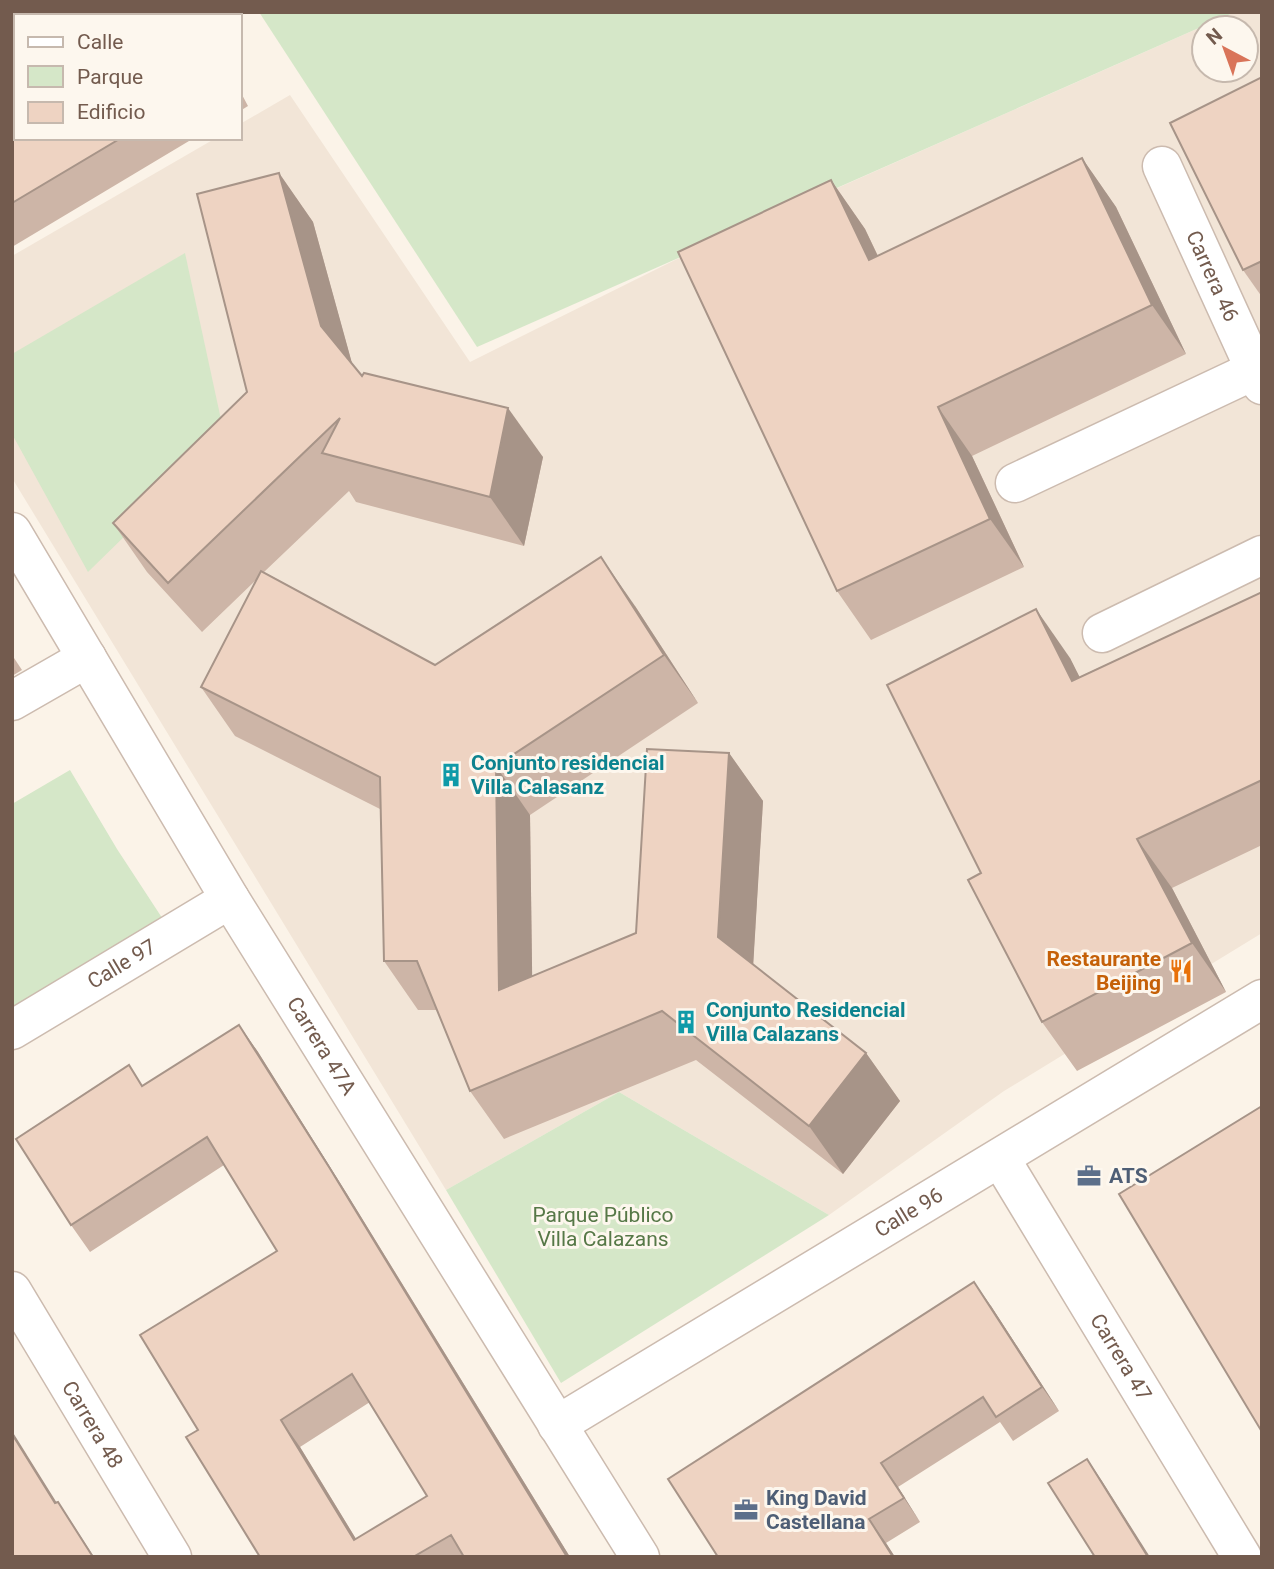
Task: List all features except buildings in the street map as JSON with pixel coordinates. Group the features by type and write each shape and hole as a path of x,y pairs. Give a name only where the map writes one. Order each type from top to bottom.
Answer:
{"street":[{"name":"Carrera 46","path":"1162,166 1258,378"},
{"path":"1015,483 1258,378"},
{"name":"Carrera 47A","path":"12,532 230,899 640,1557"},
{"path":"1102,633 1262,555"},
{"path":"12,701 87,658"},
{"name":"Calle 97","path":"12,1030 230,899"},
{"name":"Calle 96","path":"557,1425 1262,999"},
{"name":"Carrera 47","path":"1000,1158 1242,1557"},
{"name":"Carrera 48","path":"12,1292 172,1557"}],"shaded area":[{"path":"1262,12 1262,933 1004,1091 829,1215 619,1092 446,1190 12,478 12,256 213,140 242,140 242,123 290,95 470,362 675,260 1190,32 1190,84 1260,84 1260,14 1230,14"}],"green space":[{"path":"259,12 1235,12 1190,14 1190,32 477,347"},
{"path":"185,253 225,438 88,572 12,434 12,354"},
{"path":"70,770 170,930 12,1020 12,804"},
{"name":"Parque Público Villa Calazans","path":"619,1092 829,1215 561,1383 446,1190"}],"place":[{"name":"Conjunto residencial Villa Calasanz","path":"451,775"},
{"name":"Restaurante Beijing","path":"1181,971"},
{"name":"Conjunto Residencial Villa Calazans","path":"686,1022"},
{"name":"ATS","path":"1089,1176"},
{"name":"King David Castellana","path":"746,1510"}]}
